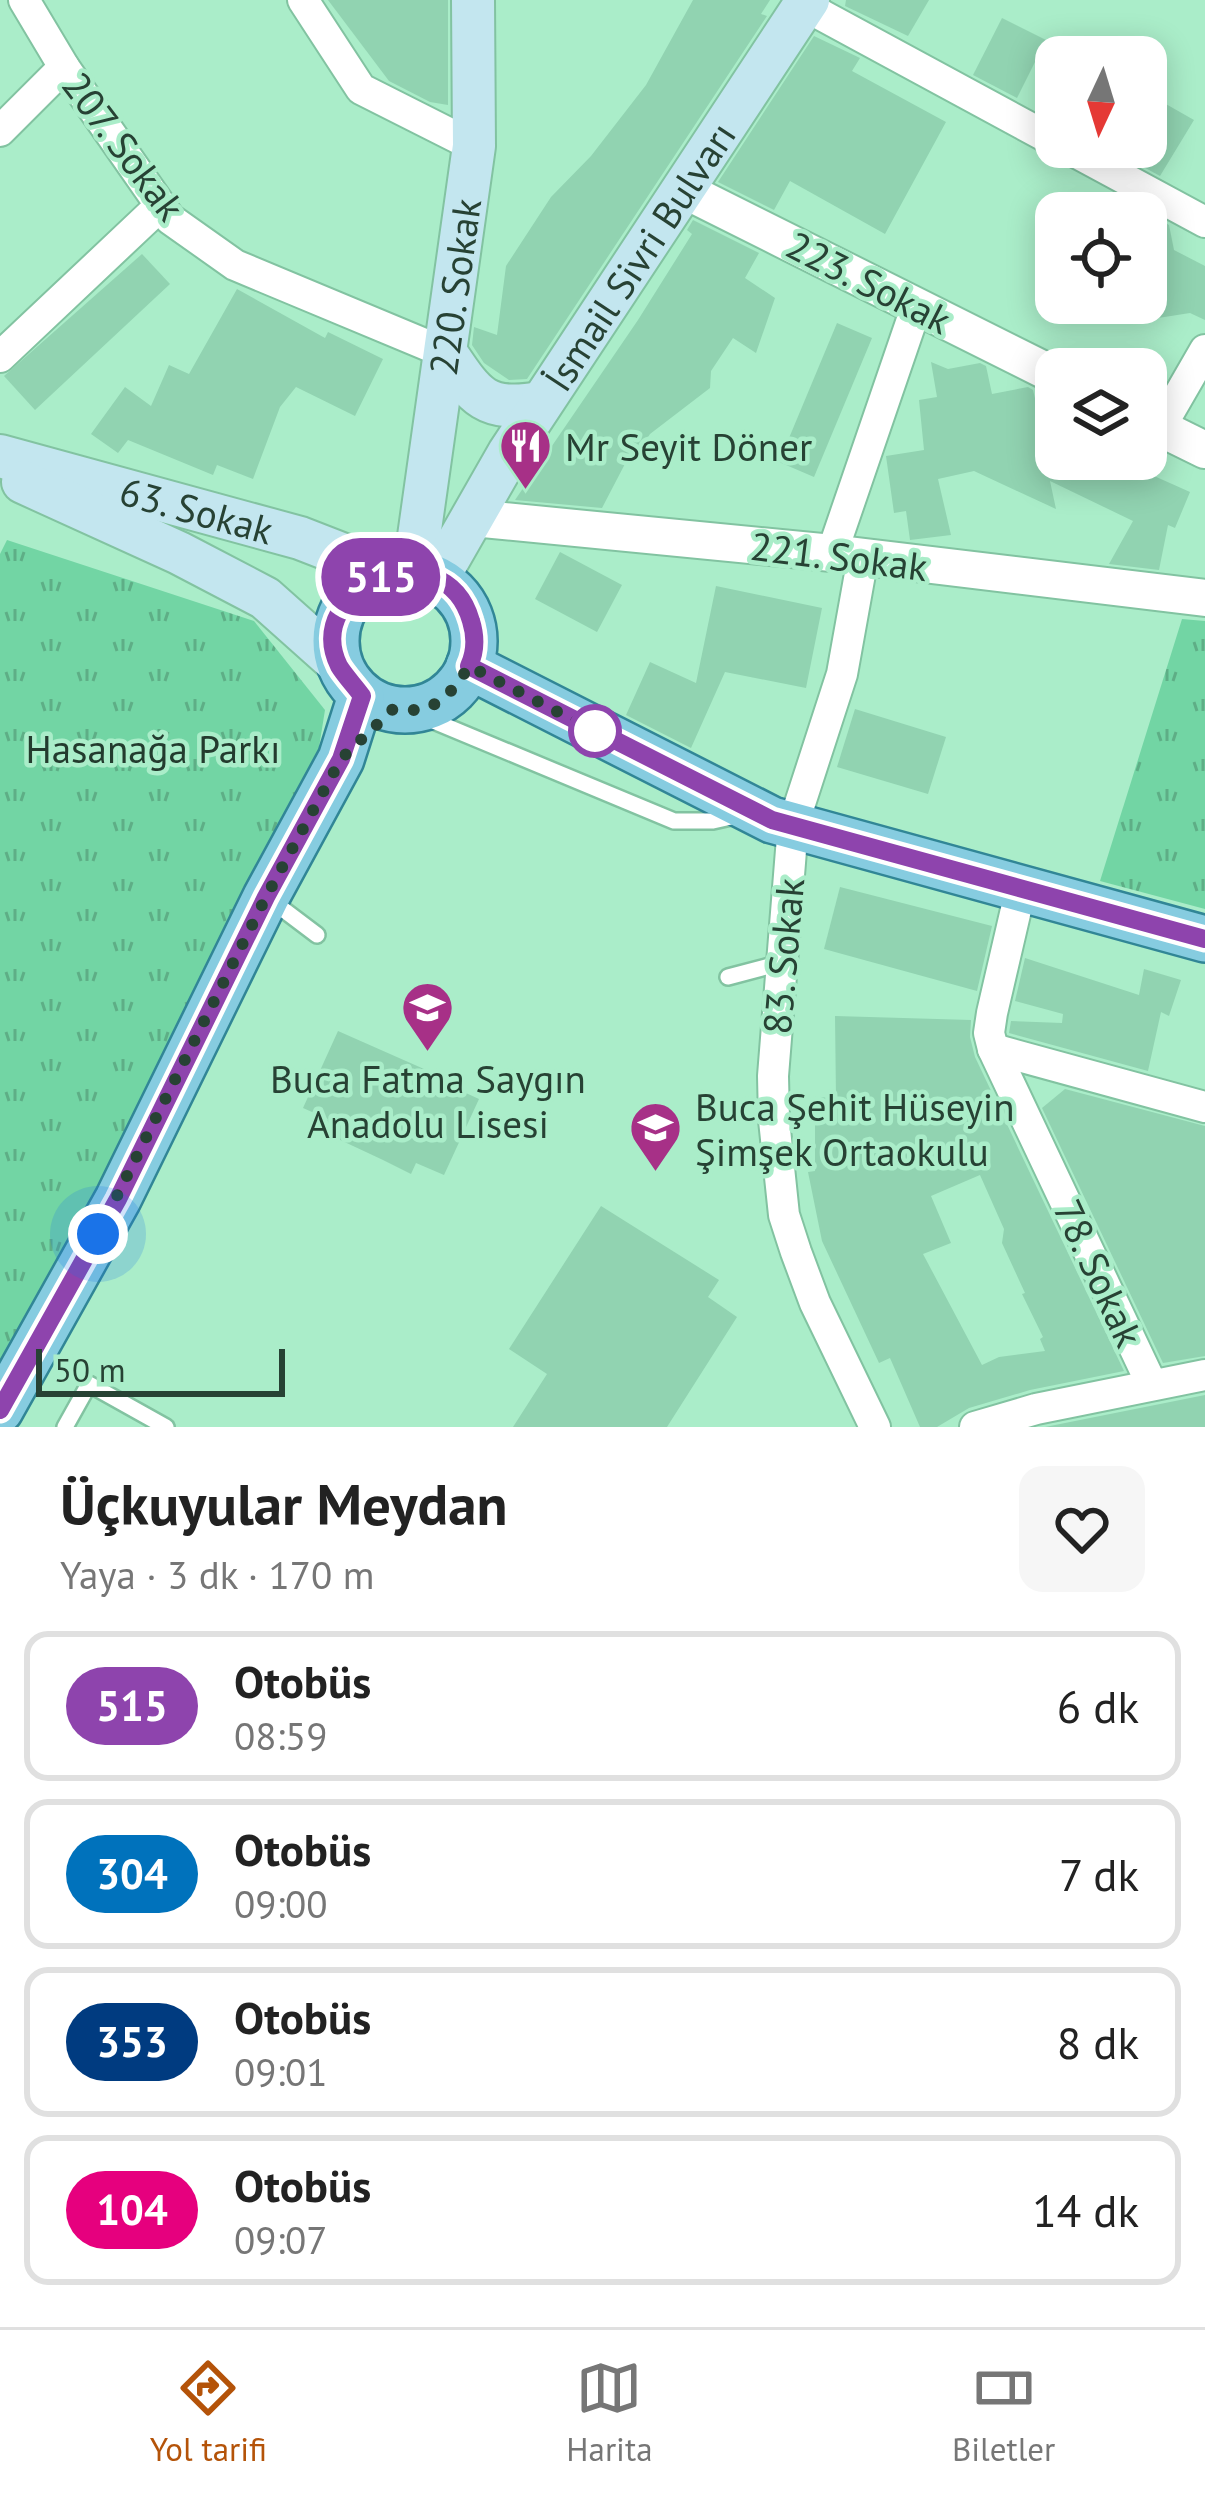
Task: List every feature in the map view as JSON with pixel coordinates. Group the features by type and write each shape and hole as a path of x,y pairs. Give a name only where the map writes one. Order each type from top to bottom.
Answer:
{"main road":[{"name":"220. Sokak","path":"414,575 474,146 473,0"},
{"name":"İsmail Sivri Bulvarı","path":"414,575 472,518 542,403 806,3"},
{"path":"446,353 472,392 490,404 509,408 542,403"},
{"name":"63. Sokak","path":"0,456 300,538 414,575"},
{"name":"63. Sokak","path":"0,472 179,553 265,598 404,690"},
{"path":"0,1410 118,1199 266,897 341,759 404,690 474,656 475,633 455,592 414,575 369,582 350,597 338,617 334,640 404,690 681,794 1205,939"}],"street":[{"path":"303,0 362,89 474,146"},
{"name":"207. Sokak","path":"27,1 64,67 170,219 235,265 446,353"},
{"path":"806,3 1035,130"},
{"path":"0,131 64,67"},
{"path":"1105,168 1205,222"},
{"name":"223. Sokak","path":"682,189 1035,365"},
{"path":"0,357 160,206"},
{"name":"83. Sokak","path":"875,1427 815,1303 784,1215 773,1120 781,963 773,819 842,674 848,555 917,305"},
{"path":"1167,405 1205,350"},
{"path":"1167,432 1205,450"},
{"name":"221. Sokak","path":"472,518 848,555 1205,598"},
{"name":"78. Sokak","path":"1021,888 992,1012 993,1049 1153,1385"},
{"path":"993,1049 1205,1107"},
{"path":"976,1427 1036,1409 1205,1375"}],"lane":[{"path":"266,897 317,935"},
{"path":"728,977 781,963"},
{"path":"65,1427 89,1384 166,1427"}],"green space":[{"name":"Hasanağa Parkı","path":"7,540 254,621 325,710 316,766 115,1171 0,1360 0,554"},
{"path":"1182,619 1205,621 1205,909 1100,881"}],"building":[{"path":"328,0 448,0 448,105 430,102 389,81"},
{"path":"693,0 770,0 761,14 767,16 527,379 509,380 484,363 472,345 474,327 497,335 506,266 551,197 591,156 646,85"},
{"path":"846,0 929,0 908,36 845,6"},
{"path":"1002,18 1038,36 1035,62 1017,98 973,75"},
{"path":"814,36 860,58 852,71 946,122 885,234 790,181 774,210 718,182"},
{"path":"1167,105 1194,120 1167,164"},
{"path":"693,220 759,253 745,278 775,298 756,353 733,338 711,371 710,388 650,434 631,463 627,460 602,508 515,500 638,320 692,234 687,230"},
{"path":"1167,224 1174,250 1205,266 1205,320 1190,313 1167,317"},
{"path":"142,254 170,284 35,410 4,376"},
{"path":"237,289 325,338 328,332 383,359 355,416 296,387 280,407 253,479 217,465 213,475 128,440 118,453 91,434 125,387 151,406 169,365 189,374"},
{"path":"837,323 872,338 814,477 779,462"},
{"path":"931,362 948,369 980,363 986,366 992,394 1033,390 1035,480 1163,480 1190,492 1175,528 1168,525 1159,570 1109,564 1133,521 1050,481 1056,509 974,471 938,479 951,535 910,540 906,511 894,513 886,456 924,450 919,400 937,397"},
{"path":"560,552 622,585 597,632 535,599"},
{"path":"716,586 822,608 806,688 725,672 691,748 626,715 650,662 696,683"},
{"path":"855,709 946,737 928,794 837,767"},
{"path":"840,887 992,926 977,991 824,949"},
{"path":"1025,958 1139,995 1144,969 1181,980 1169,1016 1161,1012 1148,1071 1009,1033 1011,1021 1062,1023 1063,1014 1015,1001"},
{"path":"835,1016 971,1020 975,1057 1124,1371 1030,1390 969,1408 937,1427 920,1427 890,1358 879,1363 822,1241 808,1172 815,1171 815,1097 836,1098","holes":["980,1175 1004,1229 1002,1243 1045,1351 999,1357 982,1365 923,1254 951,1243 931,1196"]},
{"path":"338,1031 479,1099 444,1175 416,1163 411,1174 321,1131 328,1119 303,1108"},
{"path":"1065,1089 1205,1126 1205,1356 1163,1363 1042,1108"},
{"name":"Buca Şehit Hüseyin Şimşek Ortaokulu","path":"601,1206 719,1280 708,1297 737,1317 667,1427 513,1427 547,1374 509,1349"},
{"path":"1205,1395 1205,1427 1045,1427"}],"bus line":[{"name":"515","path":"0,1410 118,1199 266,897 341,759 362,696 338,664 334,640 338,617 350,597 390,573 414,572 437,579 455,592 475,633 469,666 753,812 1205,939"}],"place":[{"name":"Mr Seyit Döner","path":"526,492"},
{"name":"Buca Fatma Saygın Anadolu Lisesi","path":"428,1054"},
{"name":"Buca Şehit Hüseyin Şimşek Ortaokulu","path":"656,1174"}],"route":[{"path":"98,1234 266,897 341,759 393,709 412,712 452,694 469,666 595,731"}]}
